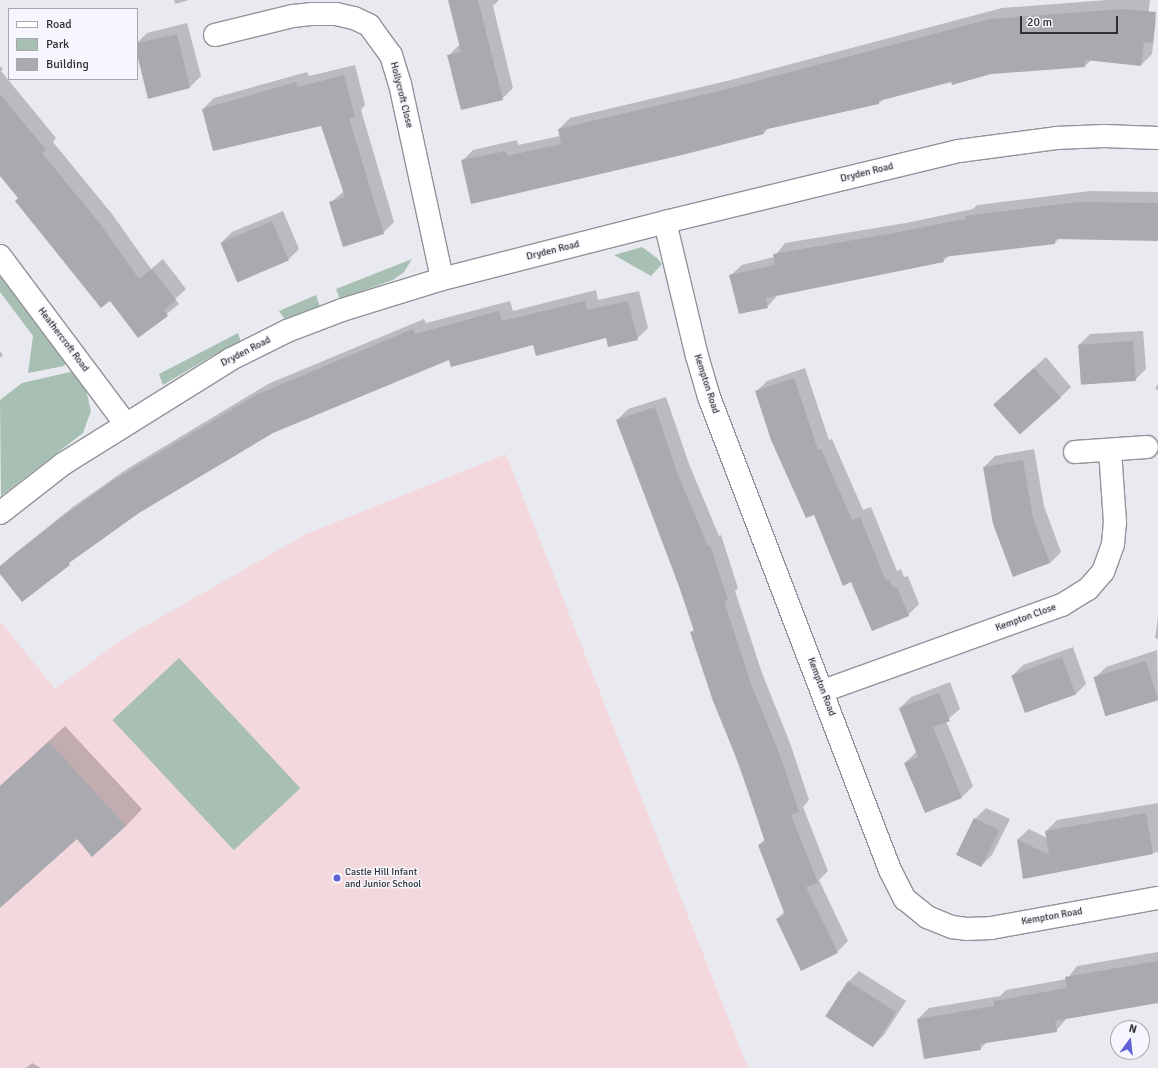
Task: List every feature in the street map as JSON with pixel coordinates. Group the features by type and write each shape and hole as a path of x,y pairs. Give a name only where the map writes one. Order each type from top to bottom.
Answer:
{"street":[{"name":"Hollycroft Close","path":"215,35 293,16 313,14 336,14 354,18 369,25 391,55 400,84 442,279"},
{"name":"Dryden Road","path":"0,513 63,464 125,423 231,358 287,331 342,310 442,279 664,222 967,150 1056,138 1104,136 1158,138"},
{"name":"Kempton Road","path":"664,222 697,356 709,396 823,691 892,875 905,899 927,917 952,927 992,928 1158,898"},
{"name":"Heathercroft Road","path":"0,256 125,423"},
{"path":"1075,452 1148,447"},
{"name":"Kempton Close","path":"823,691 1062,605 1088,589 1103,572 1113,544 1115,522 1110,450"}],"shaded area":[{"name":"Castle Hill Infant and Junior School","path":"506,454 748,1068 0,1068 0,621 55,689 121,640 306,534"}],"green space":[{"path":"642,247 657,258 662,264 651,276 614,255"},
{"path":"412,259 404,272 393,280 340,299 336,289"},
{"path":"0,271 67,362 64,366 28,373 33,336 0,292"},
{"path":"316,295 320,307 287,322 279,311"},
{"path":"238,333 241,342 217,353 163,385 159,374"},
{"path":"74,369 86,390 91,411 83,433 1,496 0,400 22,383 70,372"},
{"path":"179,658 300,788 234,850 112,720"}],"building":[{"path":"448,0 478,0 503,100 461,110 447,55 461,52"},
{"path":"1122,9 1156,12 1153,43 1144,42 1141,66 1085,60 1085,67 991,74 952,85 951,82 879,101 879,104 763,130 764,134 682,155 471,204 461,160 506,151 507,156 561,144 558,129 719,91 990,19"},
{"path":"177,34 190,88 148,99 138,58 138,43"},
{"path":"344,75 355,117 349,118 384,234 343,247 329,202 345,197 321,126 213,151 202,109 296,82 298,87"},
{"path":"0,94 46,150 42,153 101,225 139,279 152,269 176,300 164,310 168,316 138,338 110,301 101,308 15,201 18,198 0,176"},
{"path":"1079,202 1158,203 1158,241 1055,239 1055,244 943,257 944,262 766,298 768,308 739,314 729,275 775,265 773,254 965,219 965,216"},
{"path":"272,221 289,261 237,282 220,243"},
{"path":"585,301 587,310 628,301 638,340 608,347 606,338 536,356 533,345 451,367 449,360 273,433 139,513 69,563 70,565 22,602 0,574 0,566 62,517 114,480 256,395 413,329 415,334 499,311 502,321"},
{"path":"1133,341 1136,381 1081,385 1078,345"},
{"path":"1034,368 1061,398 1020,435 993,405"},
{"path":"794,378 818,450 821,449 852,520 860,517 886,581 889,580 893,588 897,587 909,616 872,631 851,582 843,586 814,515 806,518 771,440 755,391"},
{"path":"655,407 678,475 708,546 710,545 728,600 724,601 751,684 780,755 799,812 791,815 818,883 806,887 838,953 801,971 776,919 785,915 758,845 765,842 740,767 713,701 690,632 694,631 679,586 616,420"},
{"path":"1023,460 1033,518 1050,563 1013,577 993,524 983,467"},
{"path":"1062,657 1076,695 1025,713 1011,675"},
{"path":"1146,661 1158,700 1105,716 1093,677"},
{"path":"939,693 950,721 933,727 962,798 925,813 904,763 918,757 899,708"},
{"path":"49,742 126,826 92,857 77,839 0,908 0,786"},
{"path":"1146,813 1153,854 1023,879 1017,839 1049,855 1045,831"},
{"path":"974,818 999,830 981,867 956,855"},
{"path":"1158,961 1158,1003 1055,1021 1057,1032 980,1044 981,1050 924,1059 917,1019 994,1006 994,1001 1067,988 1065,977"},
{"path":"848,981 896,1012 873,1047 825,1016"}],"place":[{"name":"Castle Hill Infant and Junior School","path":"337,878"}]}
